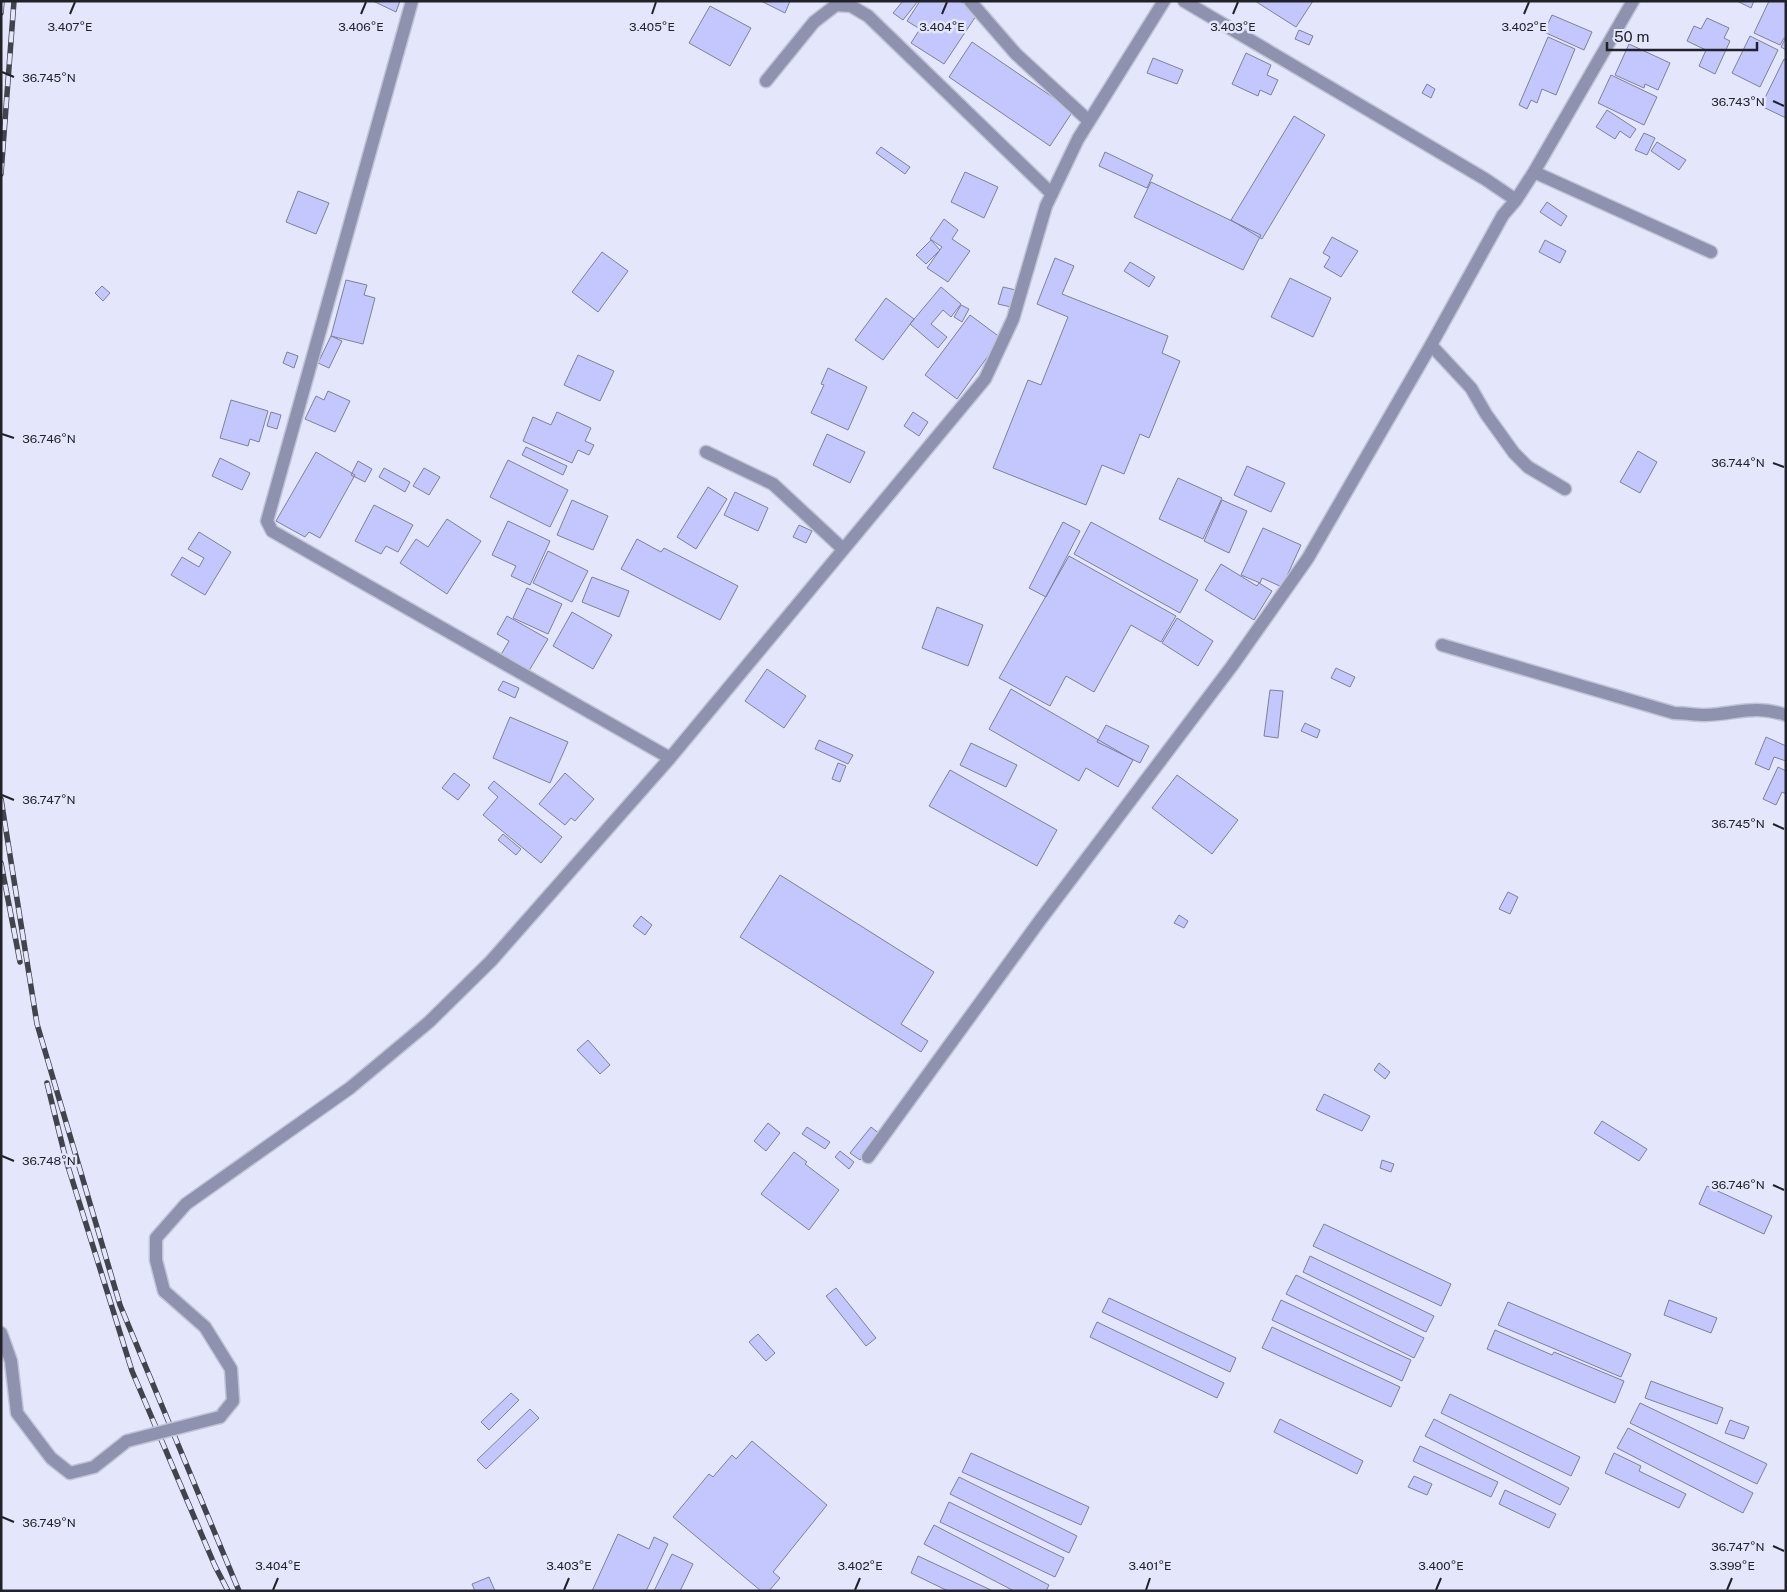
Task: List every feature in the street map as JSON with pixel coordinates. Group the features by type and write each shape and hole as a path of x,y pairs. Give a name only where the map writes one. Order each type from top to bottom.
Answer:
{"street":[{"path":"412,1 267,520 272,531 670,758"},
{"path":"970,1 1016,54 1089,120"},
{"path":"1,1333 11,1361 17,1413 51,1458 70,1473 94,1467 127,1441 220,1417 233,1401 231,1369 205,1327 164,1291 156,1260 156,1238 186,1204 350,1088 428,1022 491,961 670,758 985,379 1014,319 1046,206 1078,139 1164,1"},
{"path":"1184,1 1476,173 1516,200"},
{"path":"868,1158 1041,919 1232,666 1308,558 1431,345 1503,215 1516,200 1534,172 1634,1"},
{"path":"766,81 814,22 836,5 851,6 868,16 1052,194"},
{"path":"1534,172 1712,252"},
{"path":"1431,345 1470,388 1514,453 1528,467 1565,489"},
{"path":"706,452 773,484 843,549"},
{"path":"1442,645 1674,713 1704,715 1752,708 1786,714"},
{"path":"1,1391 14,1391"}],"building":[{"path":"373,1 400,1 396,12"},
{"path":"761,1 790,1 785,13"},
{"path":"903,1 918,1 903,20 893,13"},
{"path":"920,1 960,1 978,13 944,64 911,43 920,29 907,21"},
{"path":"1255,1 1313,1 1296,27"},
{"path":"1737,1 1754,1 1751,8"},
{"path":"1769,1 1786,1 1786,39 1784,38 1780,45 1754,33"},
{"path":"710,6 751,28 730,66 689,43"},
{"path":"1552,15 1592,32 1584,50 1544,32"},
{"path":"1707,18 1729,28 1724,38 1730,41 1715,74 1699,66 1706,50 1687,41 1694,26 1701,29"},
{"path":"1299,30 1313,36 1309,45 1295,39"},
{"path":"1750,36 1778,50 1760,87 1732,73"},
{"path":"1548,37 1575,49 1556,95 1542,89 1537,103 1531,100 1527,109 1519,105"},
{"path":"1786,40 1786,50 1781,47"},
{"path":"972,42 1073,111 1050,146 949,77"},
{"path":"1629,44 1670,63 1658,90 1645,84 1644,88 1615,75"},
{"path":"1246,53 1271,65 1267,75 1278,80 1271,95 1260,90 1258,96 1232,84"},
{"path":"1153,58 1183,70 1177,84 1147,73"},
{"path":"1784,59 1786,60 1786,118 1761,106"},
{"path":"1611,75 1657,97 1644,125 1598,103"},
{"path":"1427,84 1435,89 1431,98 1422,93"},
{"path":"1607,110 1636,129 1630,138 1620,131 1615,139 1596,127"},
{"path":"1294,116 1325,135 1262,239 1231,220"},
{"path":"1644,133 1655,138 1647,155 1635,150"},
{"path":"1657,142 1686,160 1679,170 1651,151"},
{"path":"881,147 910,167 905,174 876,153"},
{"path":"1105,152 1153,175 1147,188 1099,166"},
{"path":"965,172 998,187 984,218 951,202"},
{"path":"1151,182 1261,235 1243,270 1134,217"},
{"path":"298,191 329,203 316,234 286,222"},
{"path":"1547,202 1567,216 1561,226 1540,212"},
{"path":"944,219 958,230 952,239 970,251 948,282 927,268 942,247 930,239"},
{"path":"1332,237 1358,251 1341,277 1324,267 1330,257 1323,253"},
{"path":"931,240 940,250 926,264 916,255"},
{"path":"1545,240 1566,251 1560,263 1539,252"},
{"path":"602,252 628,271 598,312 572,292"},
{"path":"1055,258 1074,266 1062,294 1168,336 1162,353 1180,361 1149,438 1140,434 1124,474 1102,465 1086,505 993,468 1028,380 1041,385 1068,317 1037,304"},
{"path":"1130,262 1155,277 1149,287 1124,271"},
{"path":"1290,278 1331,298 1313,337 1271,317"},
{"path":"346,280 367,285 364,295 375,298 363,344 331,336"},
{"path":"102,286 110,293 103,301 95,293"},
{"path":"941,287 961,304 951,317 943,310 931,324 947,337 938,348 910,324"},
{"path":"1003,287 1020,291 1015,308 998,304"},
{"path":"886,298 914,319 883,360 855,340"},
{"path":"961,305 969,309 962,322 954,317"},
{"path":"970,315 1001,338 957,399 925,375"},
{"path":"331,336 342,341 329,368 318,363"},
{"path":"287,352 298,356 294,368 283,363"},
{"path":"578,355 614,371 600,401 564,385"},
{"path":"828,368 867,387 848,430 811,413 824,385 821,384"},
{"path":"328,391 350,401 335,432 305,419 316,396 324,400"},
{"path":"231,400 268,411 259,442 250,439 248,446 220,438"},
{"path":"271,412 281,415 277,429 267,426"},
{"path":"557,412 591,428 585,441 594,445 589,455 578,450 572,463 523,441 533,417 551,425"},
{"path":"913,412 928,422 919,436 904,426"},
{"path":"827,434 865,452 850,483 813,465"},
{"path":"526,447 567,466 563,475 522,455"},
{"path":"1638,451 1657,462 1640,493 1620,482"},
{"path":"316,452 355,475 320,538 309,532 305,537 276,521"},
{"path":"220,458 250,473 242,490 212,476"},
{"path":"508,460 568,490 550,527 490,497"},
{"path":"358,461 372,469 365,482 351,475"},
{"path":"1247,466 1285,483 1271,512 1234,495"},
{"path":"384,468 410,482 405,492 379,477"},
{"path":"424,468 440,477 429,495 413,486"},
{"path":"1178,478 1222,498 1203,539 1159,519"},
{"path":"708,487 727,499 696,549 677,537"},
{"path":"735,492 768,508 758,531 724,515"},
{"path":"572,500 608,516 593,550 557,535"},
{"path":"1222,500 1247,511 1229,553 1204,541"},
{"path":"374,505 413,525 398,552 386,546 381,554 355,541"},
{"path":"447,519 481,541 447,594 400,563 416,539 428,547"},
{"path":"508,521 550,541 530,585 511,576 516,566 492,555"},
{"path":"1063,522 1080,531 1046,597 1029,588"},
{"path":"1091,522 1198,580 1180,613 1074,554"},
{"path":"799,525 812,531 806,543 793,537"},
{"path":"1263,528 1301,545 1282,587 1262,578 1260,583 1241,575"},
{"path":"199,532 231,552 205,595 171,575 182,557 199,567 204,558 188,549"},
{"path":"637,539 661,552 664,548 738,586 720,620 621,569"},
{"path":"548,551 588,571 572,602 533,583"},
{"path":"1069,556 1176,616 1161,642 1131,625 1094,692 1066,676 1050,706 999,678"},
{"path":"1221,564 1257,586 1259,583 1272,591 1254,620 1205,590"},
{"path":"592,577 629,591 619,617 582,602"},
{"path":"527,588 562,604 548,634 513,618"},
{"path":"937,607 983,625 968,666 922,648"},
{"path":"572,612 612,635 593,669 553,646"},
{"path":"507,616 548,639 527,674 499,658 509,641 497,634"},
{"path":"1177,618 1213,641 1198,666 1162,643"},
{"path":"1336,668 1355,677 1350,687 1331,678"},
{"path":"767,669 806,696 784,728 745,701"},
{"path":"503,681 519,688 515,698 498,690"},
{"path":"1011,689 1133,760 1118,787 1086,768 1079,781 989,729"},
{"path":"1270,690 1283,691 1278,738 1264,736"},
{"path":"510,717 568,742 550,783 493,758"},
{"path":"1305,723 1320,730 1317,738 1301,731"},
{"path":"1106,725 1149,746 1140,763 1097,742"},
{"path":"1766,737 1786,746 1786,761 1774,757 1769,770 1755,764"},
{"path":"819,740 853,755 848,764 815,749"},
{"path":"971,743 1017,765 1006,787 960,765"},
{"path":"838,763 846,766 840,782 832,779"},
{"path":"1778,767 1786,771 1786,794 1782,792 1776,805 1763,799"},
{"path":"950,770 1057,830 1037,866 929,806"},
{"path":"454,773 470,785 458,800 442,788"},
{"path":"565,773 594,799 575,821 571,818 565,825 539,804"},
{"path":"1177,775 1238,820 1212,854 1152,808"},
{"path":"494,781 562,837 541,863 483,815 498,797 488,788"},
{"path":"503,834 521,849 516,855 498,840"},
{"path":"780,875 934,972 901,1024 928,1041 921,1052 740,937"},
{"path":"1508,892 1518,897 1510,914 1499,909"},
{"path":"1179,915 1188,921 1184,928 1174,923"},
{"path":"641,916 652,925 645,935 633,926"},
{"path":"588,1040 610,1065 600,1074 577,1050"},
{"path":"1379,1063 1390,1072 1385,1079 1374,1070"},
{"path":"1324,1094 1370,1116 1362,1131 1316,1110"},
{"path":"1602,1121 1647,1149 1639,1161 1594,1133"},
{"path":"768,1123 780,1133 766,1151 754,1141"},
{"path":"807,1127 830,1142 825,1149 802,1134"},
{"path":"871,1127 881,1135 860,1160 850,1153"},
{"path":"840,1151 854,1162 849,1169 835,1157"},
{"path":"794,1152 807,1162 805,1164 839,1190 809,1230 761,1194"},
{"path":"1382,1160 1394,1164 1391,1172 1380,1168"},
{"path":"1707,1186 1772,1216 1764,1234 1699,1204"},
{"path":"1324,1224 1451,1284 1441,1306 1313,1246"},
{"path":"1310,1256 1434,1316 1426,1332 1303,1272"},
{"path":"1296,1275 1424,1338 1414,1358 1286,1294"},
{"path":"836,1288 876,1338 866,1346 826,1296"},
{"path":"1109,1298 1236,1358 1230,1372 1102,1312"},
{"path":"1281,1300 1411,1360 1402,1381 1272,1320"},
{"path":"1669,1300 1717,1318 1711,1333 1664,1315"},
{"path":"1508,1302 1631,1354 1621,1377 1498,1325"},
{"path":"1097,1322 1224,1383 1217,1398 1090,1337"},
{"path":"1272,1327 1400,1387 1391,1407 1262,1348"},
{"path":"1495,1330 1552,1355 1554,1352 1624,1381 1615,1403 1487,1349"},
{"path":"758,1334 775,1353 766,1361 749,1342"},
{"path":"1651,1381 1723,1408 1717,1424 1645,1398"},
{"path":"511,1393 519,1400 489,1430 481,1422"},
{"path":"1450,1394 1580,1457 1571,1476 1441,1413"},
{"path":"1640,1403 1767,1464 1757,1484 1630,1423"},
{"path":"530,1409 539,1418 486,1469 477,1460"},
{"path":"1280,1419 1363,1461 1357,1474 1274,1432"},
{"path":"1434,1419 1569,1488 1560,1505 1425,1436"},
{"path":"1730,1420 1749,1427 1744,1439 1725,1433"},
{"path":"1628,1428 1753,1493 1743,1513 1617,1448"},
{"path":"752,1441 827,1505 773,1572 780,1578 769,1591 761,1591 673,1517 709,1474 713,1477 732,1455 736,1459"},
{"path":"1420,1446 1498,1482 1491,1497 1413,1461"},
{"path":"971,1453 1089,1507 1081,1525 962,1472"},
{"path":"1614,1453 1641,1466 1639,1471 1686,1494 1679,1508 1605,1473"},
{"path":"1414,1476 1432,1484 1427,1495 1408,1487"},
{"path":"959,1477 1077,1536 1069,1553 950,1494"},
{"path":"1505,1490 1556,1514 1549,1528 1499,1504"},
{"path":"949,1502 1064,1558 1055,1577 940,1522"},
{"path":"934,1525 1049,1585 1046,1591 1014,1591 924,1544"},
{"path":"618,1534 649,1549 654,1537 668,1544 646,1591 592,1591"},
{"path":"672,1554 693,1564 680,1591 654,1591"},
{"path":"918,1556 993,1591 948,1591 911,1573"},
{"path":"489,1577 495,1591 475,1591 472,1584"}],"railway":[{"path":"1,13 2,1"},
{"path":"1,174 14,1"},
{"path":"1,799 37,1024 120,1305 239,1591"},
{"path":"1,863 20,962"},
{"path":"47,1083 66,1160 132,1371 215,1566 228,1591"}]}
